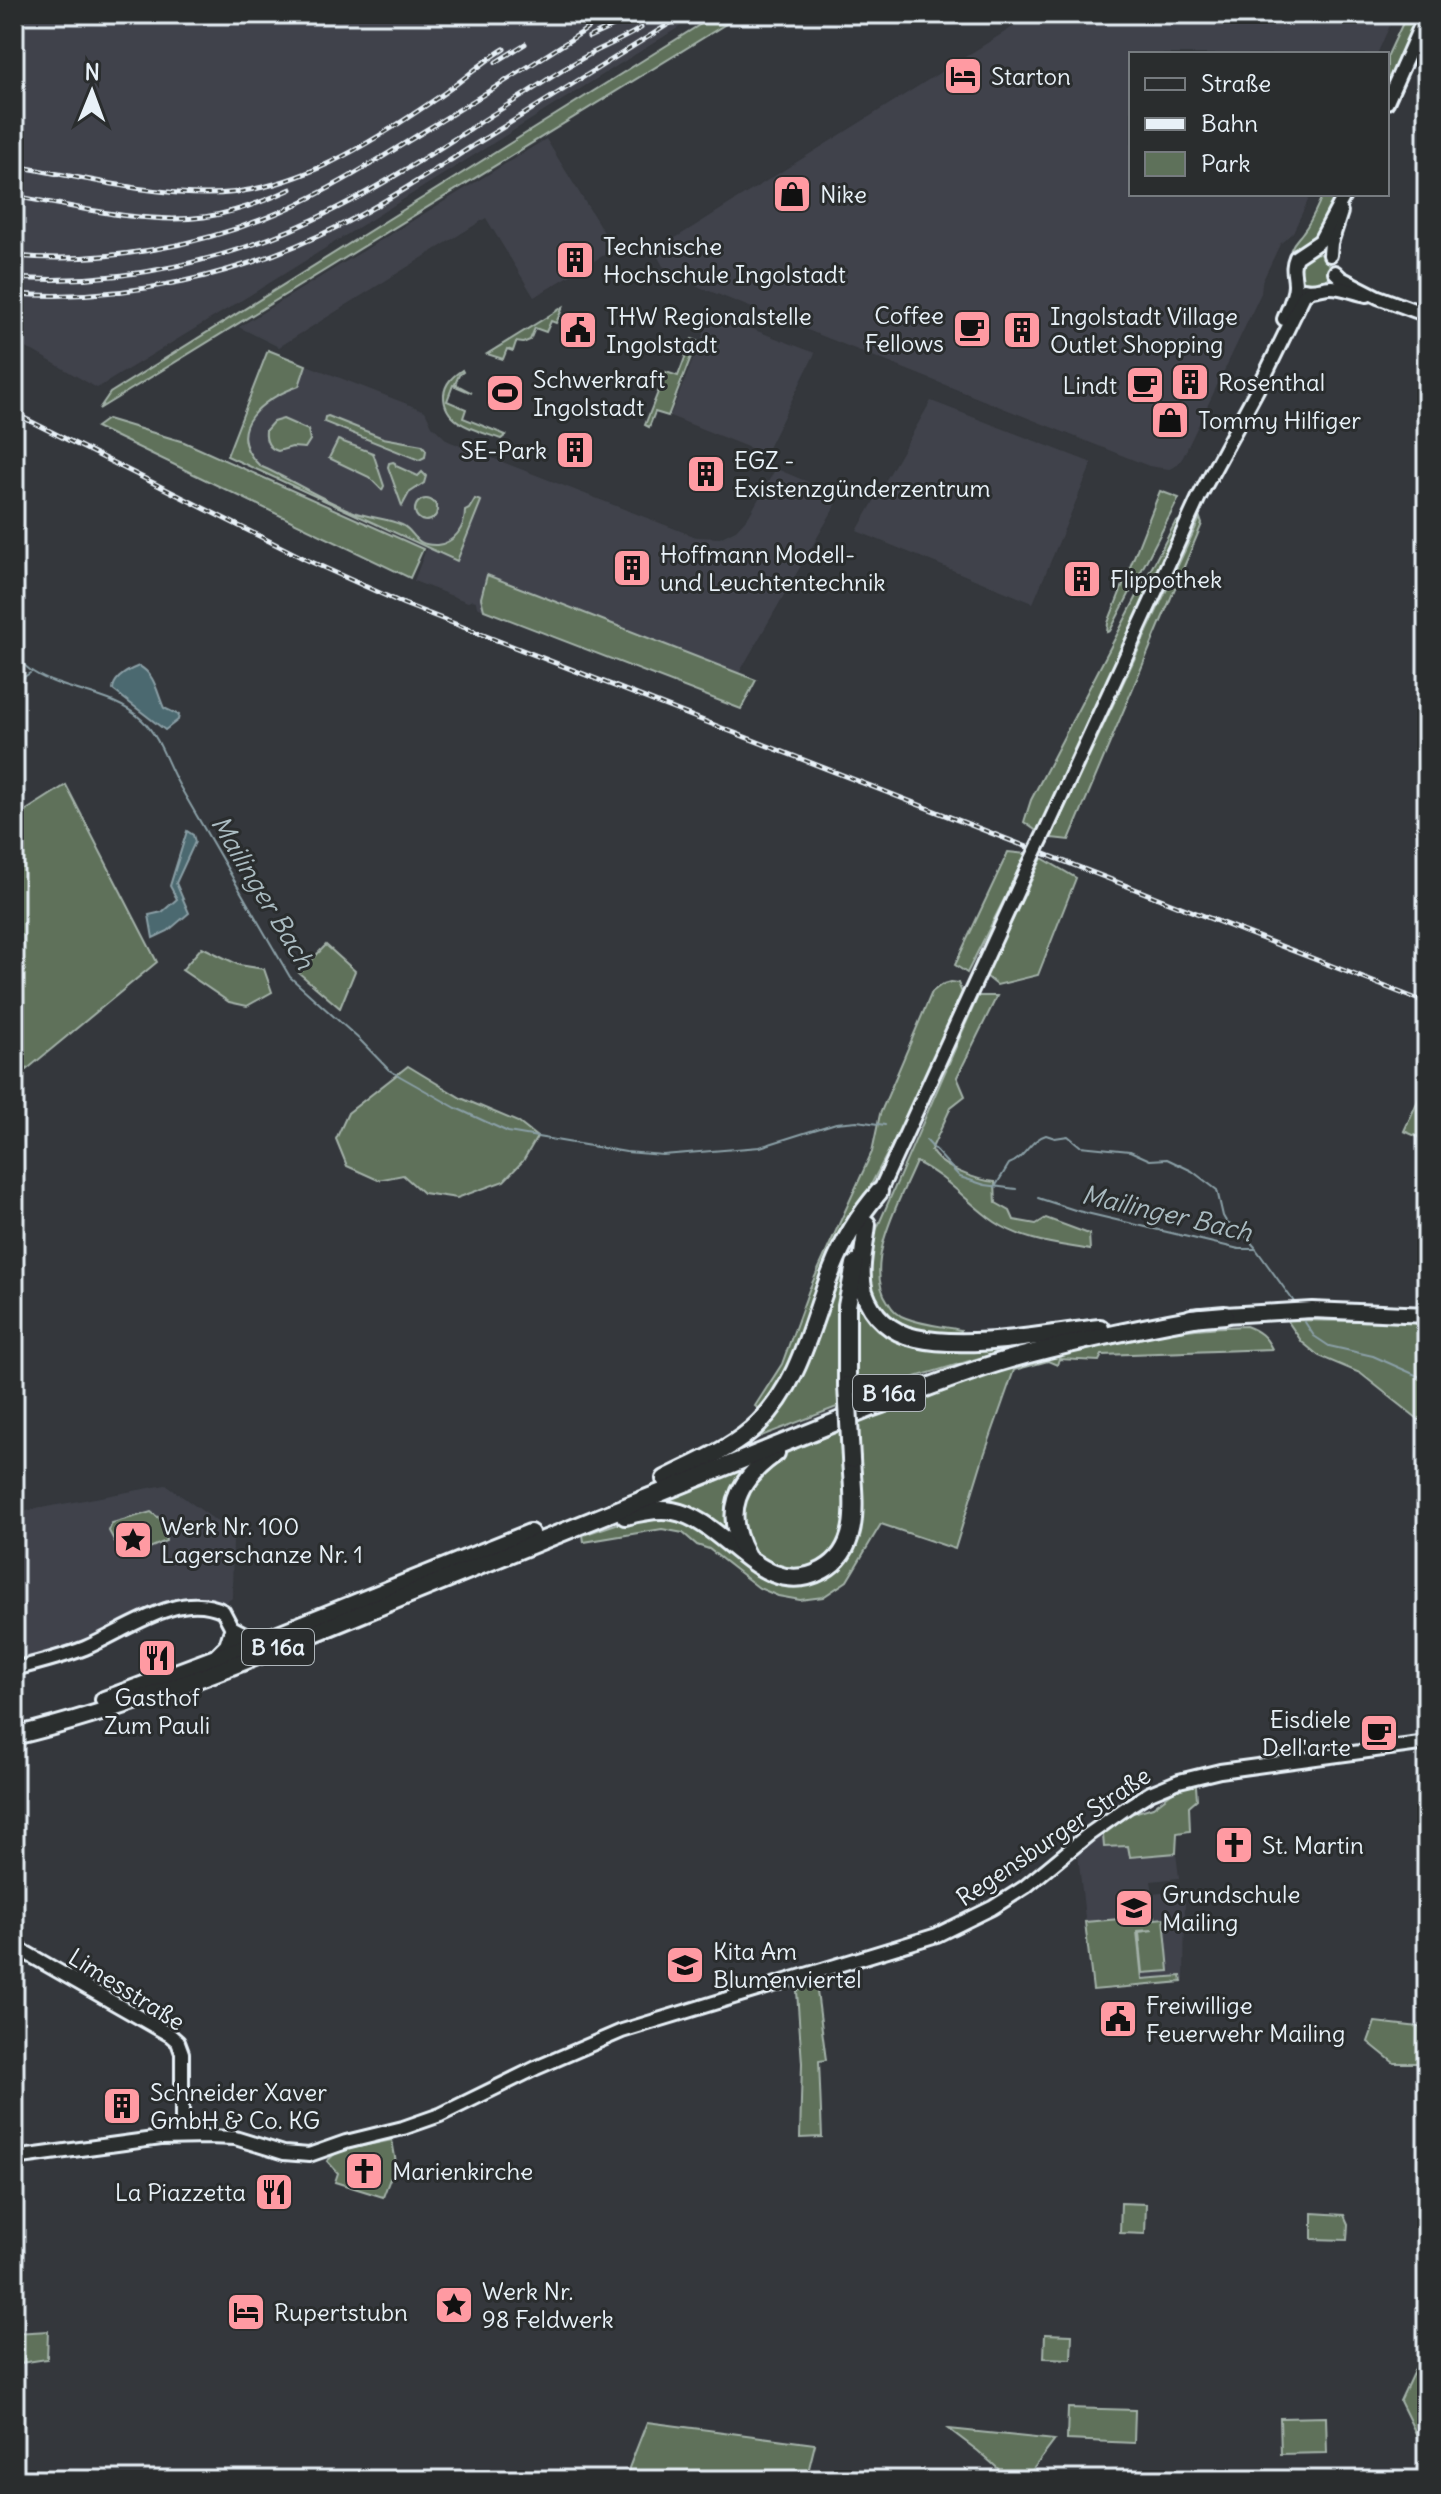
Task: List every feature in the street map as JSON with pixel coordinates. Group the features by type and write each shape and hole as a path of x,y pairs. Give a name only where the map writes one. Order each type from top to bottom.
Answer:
{"highway":[{"path":"665,1479 743,1437 781,1396 807,1344 833,1269 862,1213 879,1192"},
{"path":"867,1224 863,1288 871,1308 881,1321 901,1333 935,1341 974,1342 1119,1325"},
{"path":"536,1543 638,1512 673,1511 714,1531 763,1569 788,1578 814,1574 831,1565 847,1545 852,1530 854,1504 847,1385 847,1306 854,1266 867,1224"},
{"name":"B 16a","path":"14,1725 99,1702 216,1658 665,1479 954,1369 1119,1325 1225,1315"},
{"name":"B 16a","path":"14,1736 72,1722 142,1699 267,1652 873,1407 1004,1361 1200,1317"},
{"path":"747,1557 740,1545 735,1524 736,1499 740,1488 755,1468 801,1437"},
{"path":"216,1658 228,1646 233,1630 248,1638 266,1639"}],"main road":[{"name":"B 16a","path":"1225,1315 1312,1310 1427,1315"}],"street":[{"path":"1389,97 1426,14"},
{"path":"1344,196 1320,241 1296,257 1292,270 1302,288 1319,290 1327,286 1335,272 1330,255 1331,243 1344,196"},
{"path":"1313,248 1330,255"},
{"path":"1335,272 1378,297 1427,315"},
{"path":"867,1224 1029,865 1289,306 1296,281"},
{"path":"1327,286 1378,297"},
{"path":"1208,481 1304,295 1310,291"},
{"path":"14,1669 81,1649 145,1619 189,1604 211,1606 223,1611 233,1630"},
{"name":"Regensburger Straße","path":"182,2137 235,2138 292,2155 309,2155 403,2128 440,2115 558,2057 622,2031 937,1935 992,1908 1025,1887 1129,1806 1179,1781 1220,1771 1427,1743"},
{"name":"Limesstraße","path":"14,1946 178,2042 183,2060 182,2137"},
{"path":"14,2158 182,2137"}],"shaded area":[{"path":"14,14 700,14 97,388 33,351 14,344"},
{"path":"1034,14 1395,14 1378,52 1129,52 1129,196 1310,196 1293,232 1280,244 1262,282 1261,293 1183,457 1169,469 1149,466 702,288 663,266 657,255 661,247"},
{"path":"546,139 614,249 534,297 486,218 279,347 239,327"},
{"path":"712,314 815,353 765,454 670,416"},
{"path":"268,350 425,411 432,426 448,441 696,537 720,538 736,530 749,516 775,470 841,496 739,673 488,576 484,610 477,607 476,601 468,602 414,581 427,547 227,456"},
{"path":"931,401 1092,463 1033,603 857,531"},
{"path":"166,1485 233,1533 232,1598 224,1604 194,1600 85,1644 14,1664 14,1513"},
{"name":"Grundschule Mailing","path":"1103,1835 1104,1847 1129,1846 1131,1857 1176,1853 1179,1878 1151,1881 1153,1894 1185,1890 1184,1983 1093,1990 1078,1854"}],"green space":[{"path":"717,14 742,14 99,409 110,393"},
{"path":"1407,14 1417,14 1389,82 1389,53"},
{"path":"1322,196 1338,196 1315,241 1291,249"},
{"path":"1314,253 1325,258 1330,269 1325,280 1314,285 1303,280 1298,269 1303,258"},
{"path":"563,307 556,323 551,321 546,332 535,328 530,340 516,342 513,351 507,349 503,359 487,354"},
{"path":"692,339 697,341 668,416 655,412 649,427 645,425 666,372 678,376"},
{"path":"268,350 306,365 299,386 261,407 246,427 244,439 260,466 342,507 402,525 419,541 429,545 443,544 454,538 461,528 465,511 475,499 481,501 457,561 227,456"},
{"path":"462,370 455,384 472,393 453,385 447,401 466,409 463,418 506,435 501,439 464,425 445,405 446,387"},
{"path":"328,416 383,438 422,445 426,450 425,457 419,460 324,422"},
{"path":"107,419 184,442 423,549 410,578 96,427"},
{"path":"283,419 308,430 310,440 305,448 292,447 278,451 270,446 266,430 273,422"},
{"path":"338,440 373,453 384,486 382,490 369,477 329,458"},
{"path":"393,462 418,476 422,472 426,476 424,483 409,493 402,506 388,467"},
{"path":"1160,491 1179,498 1107,632 1108,623"},
{"path":"422,499 430,499 437,510 430,521 422,521 415,514 415,506"},
{"path":"1200,518 1202,524 1069,840 1051,838"},
{"path":"1182,519 1038,832 1024,822 1031,800 1175,523"},
{"path":"487,575 756,680 741,709 484,610 481,598"},
{"path":"66,785 157,962 14,1080 14,818"},
{"path":"1008,852 1027,854 967,973 955,965"},
{"path":"1042,858 1076,878 1038,975 997,985 986,976"},
{"path":"326,945 355,971 340,1008 299,973"},
{"path":"202,947 239,965 264,969 272,992 247,1006 229,1002 182,970"},
{"path":"951,982 958,983 962,993 902,1126 837,1249 795,1362 776,1393 760,1410 755,1406 782,1364 809,1290 872,1152 880,1114 932,992"},
{"path":"978,996 997,996 957,1077 965,1096 951,1107 931,1150 950,1167 978,1179 995,1182 996,1203 1010,1211 1014,1220 1036,1224 1046,1218 1089,1234 1090,1250 1017,1234 985,1215 937,1175 916,1162 886,1232 879,1270 881,1287 890,1305 901,1316 961,1330 960,1337 912,1331 877,1310 865,1269 871,1242"},
{"path":"408,1066 461,1098 518,1122 537,1137 523,1161 504,1181 457,1198 423,1193 403,1175 378,1180 347,1166 336,1139 348,1113"},
{"path":"1427,1081 1427,1141 1404,1131"},
{"path":"853,1241 847,1264 842,1405 746,1442 803,1368 822,1328"},
{"path":"857,1278 903,1338 1046,1338 855,1395 853,1299"},
{"path":"1287,1320 1427,1322 1427,1426 1360,1373 1319,1356 1302,1342"},
{"path":"1246,1326 1262,1334 1272,1349 1102,1355 1099,1361 1059,1359 1057,1365 1048,1361 1014,1370 955,1549 881,1524 847,1581 823,1597 800,1600 759,1588 683,1533 662,1529 584,1542 583,1535 625,1521 669,1515 704,1530 748,1568 770,1581 810,1585 829,1577 841,1565 856,1421 992,1371 1069,1350 1157,1333"},
{"path":"843,1426 846,1528 834,1553 821,1563 790,1570 760,1560 749,1549 742,1534 741,1497 772,1460"},
{"path":"756,1460 733,1538 644,1506"},
{"path":"151,1512 163,1521 166,1541 124,1559 109,1531 112,1523"},
{"path":"1191,1784 1196,1786 1197,1799 1189,1806 1190,1831 1177,1833 1176,1853 1130,1857 1128,1846 1104,1847 1103,1835 1130,1814 1153,1807 1174,1791"},
{"path":"1155,1916 1155,1919 1164,1918 1169,1971 1143,1973 1139,1932 1153,1930 1137,1931 1142,1979 1181,1976 1182,1982 1093,1990 1085,1922"},
{"path":"816,1984 826,2060 819,2061 822,2137 800,2138 802,2063 797,1991"},
{"path":"1375,2022 1427,2028 1427,2063 1394,2063 1368,2042"},
{"path":"392,2140 396,2163 383,2197 335,2182 338,2173 327,2161 338,2151"},
{"path":"1121,2203 1146,2204 1145,2234 1120,2233"},
{"path":"1312,2213 1344,2215 1348,2224 1347,2240 1312,2239"},
{"path":"48,2331 47,2359 20,2363 15,2333"},
{"path":"1045,2334 1072,2335 1071,2359 1044,2358"},
{"path":"1427,2343 1427,2456 1400,2401"},
{"path":"1068,2408 1135,2410 1134,2443 1067,2440"},
{"path":"1326,2417 1327,2453 1281,2454 1280,2418"},
{"path":"647,2422 815,2444 806,2480 629,2480 629,2468"},
{"path":"949,2429 1055,2440 1025,2480 1011,2480"}],"water":[{"path":"139,666 152,679 164,708 179,715 178,720 165,730 113,690 119,678"},
{"path":"187,831 193,835 195,842 176,883 189,913 168,931 153,938 149,915 162,912 177,899 170,886"}],"waterway":[{"name":"Mailinger Bach","path":"14,655 46,679 103,698 142,720 158,742 179,785 290,977 389,1070 456,1108 508,1132 626,1152 663,1155 760,1147 836,1123 857,1121 885,1125"},
{"path":"14,684 30,673"},
{"path":"995,1187 1009,1164 1020,1158 1040,1137 1068,1136 1080,1146 1130,1151 1150,1160 1167,1159 1192,1171 1217,1190 1227,1223 1240,1230 1255,1247"},
{"name":"Mailinger Bach","path":"926,1140 960,1177 985,1185 1016,1189"},
{"name":"Mailinger Bach","path":"1038,1198 1078,1211 1239,1249 1256,1249 1297,1306"},
{"name":"Mailinger Bach","path":"1301,1316 1314,1336 1329,1346 1373,1356 1427,1380"}],"railway":[{"path":"14,256 116,255 185,243 251,224 319,193 373,163 543,58 607,14"},
{"path":"589,37 640,14"},
{"path":"14,294 99,294 141,289 225,271 305,242 397,194 685,14"},
{"path":"14,278 98,278 139,273 221,255 261,242 360,196 572,64 641,28"},
{"path":"496,62 525,44"},
{"path":"14,166 134,188 183,193 239,192 270,185 330,163 359,148 414,114 504,49"},
{"path":"14,196 133,217 181,219 237,210 291,189"},
{"path":"14,413 305,559 404,604 1427,1003"}],"place":[{"name":"Starton","path":"963,76"},
{"name":"Nike","path":"792,194"},
{"name":"Technische Hochschule Ingolstadt","path":"575,260"},
{"name":"Coffee Fellows","path":"972,329"},
{"name":"THW Regionalstelle Ingolstadt","path":"578,330"},
{"name":"Ingolstadt Village Outlet Shopping","path":"1022,330"},
{"name":"Rosenthal","path":"1190,382"},
{"name":"Lindt","path":"1145,385"},
{"name":"Schwerkraft Ingolstadt","path":"505,393"},
{"name":"Tommy Hilfiger","path":"1170,420"},
{"name":"SE-Park","path":"575,450"},
{"name":"EGZ - Existenzgünderzentrum","path":"706,474"},
{"name":"Hoffmann Modell- und Leuchtentechnik","path":"632,568"},
{"name":"Flippothek","path":"1082,579"},
{"name":"Werk Nr. 100 Lagerschanze Nr. 1","path":"133,1540"},
{"name":"Gasthof Zum Pauli","path":"157,1658"},
{"name":"Eisdiele Dell'arte","path":"1379,1733"},
{"name":"St. Martin","path":"1234,1845"},
{"name":"Grundschule Mailing","path":"1134,1908"},
{"name":"Kita Am Blumenviertel","path":"685,1965"},
{"name":"Freiwillige Feuerwehr Mailing","path":"1118,2019"},
{"name":"Schneider Xaver GmbH & Co. KG","path":"122,2106"},
{"name":"Marienkirche","path":"364,2171"},
{"name":"La Piazzetta","path":"274,2192"},
{"name":"Werk Nr. 98 Feldwerk","path":"454,2305"},
{"name":"Rupertstubn","path":"246,2312"}]}
